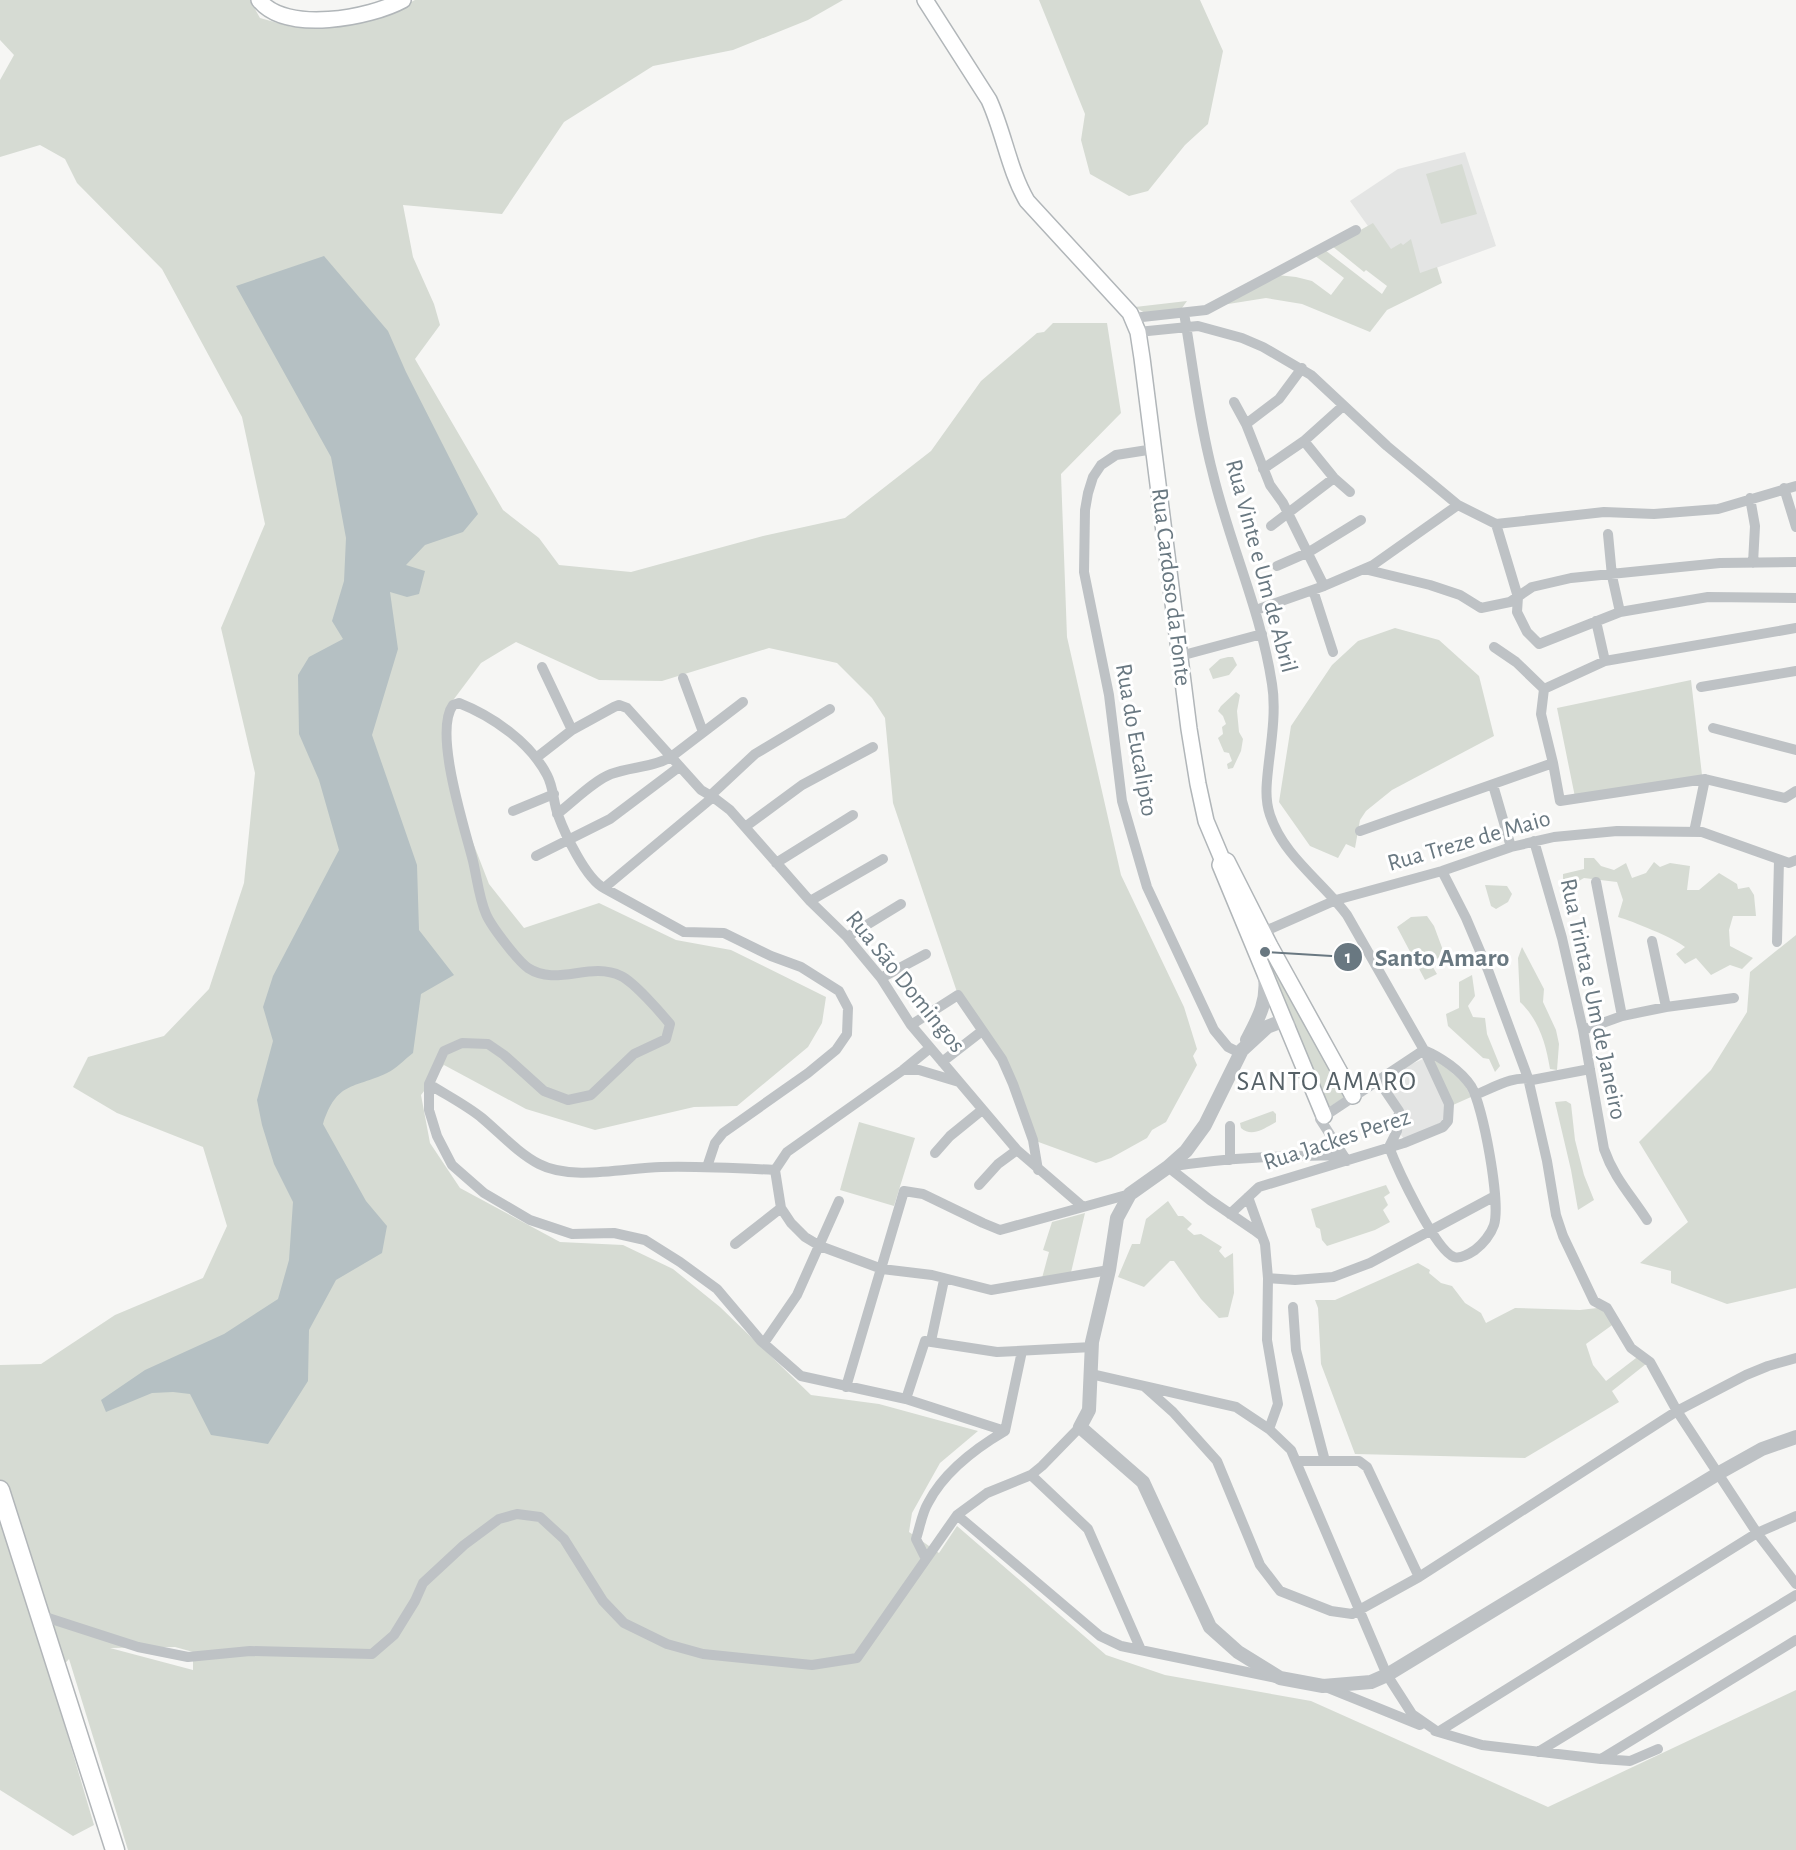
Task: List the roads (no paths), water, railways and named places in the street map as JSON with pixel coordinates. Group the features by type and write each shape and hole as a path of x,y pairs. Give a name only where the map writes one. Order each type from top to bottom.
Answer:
{"main road":[{"path":"259,0 278,15 307,20 357,14 392,6 403,0"},
{"path":"925,0 989,100 1000,125 1017,181 1027,201 1134,321"},
{"name":"Rua Cardoso da Fonte","path":"1134,321 1154,449 1197,784 1206,821 1222,859 1227,861 1257,935 1353,1096"},
{"name":"Rua Cardoso da Fonte","path":"1257,935 1265,971 1324,1116"},
{"path":"0,1490 38,1615 115,1850"}],"street":[{"path":"1134,321 1206,310 1356,230"},
{"name":"Rua Vinte e Um de Abril","path":"1184,313 1195,387 1213,476 1256,610 1272,686 1266,787 1266,801 1270,816 1295,859 1336,900 1373,959 1424,1050 1449,1104"},
{"path":"1134,321 1209,328 1263,347 1302,368 1329,390 1387,446 1458,505 1497,524 1604,512 1654,514 1718,508 1796,486"},
{"path":"1246,423 1279,399 1302,368"},
{"path":"1234,402 1246,423 1263,469 1309,552 1334,652"},
{"path":"1263,469 1304,441 1343,406"},
{"path":"1304,441 1334,478 1350,492"},
{"name":"Rua do Eucalipto","path":"1154,449 1116,455 1101,465 1093,477 1085,510 1084,572 1109,695 1122,801 1147,887 1214,1030 1228,1047 1241,1052"},
{"path":"1271,526 1334,478"},
{"path":"1784,488 1796,527"},
{"path":"1750,498 1755,526 1753,563"},
{"path":"1256,610 1373,565 1458,505"},
{"path":"1277,566 1309,552 1361,520"},
{"path":"1497,524 1518,597 1517,612 1527,632 1539,644 1620,612 1708,597 1796,598"},
{"path":"1608,534 1612,576 1620,612"},
{"path":"1364,569 1430,585 1460,595 1481,608 1510,602 1532,587 1571,579 1612,576 1653,569 1796,562"},
{"path":"1596,621 1605,661"},
{"path":"1544,689 1605,661 1796,628"},
{"path":"1180,656 1262,634"},
{"path":"1494,647 1516,662 1544,689"},
{"path":"536,758 572,730 542,668"},
{"path":"1701,687 1796,671"},
{"path":"683,678 703,732"},
{"path":"1544,689 1541,714 1560,801 1705,778 1785,798 1796,791"},
{"path":"557,814 605,777 661,762 671,757 743,702"},
{"path":"708,1167 715,1143 723,1133 808,1073 836,1050 847,1034 848,1008 839,991 801,967 771,956 724,933 684,932 599,885 587,872 557,814 554,794 546,772 536,758 482,713 459,703 451,708 447,737 450,762 485,914 517,957 530,969 551,977 580,972 604,972 622,977 657,1008 670,1024 666,1039 634,1054 591,1095 568,1100 544,1091 504,1055 488,1044 462,1043 444,1051 429,1084 429,1110 437,1136 452,1166 484,1193 530,1220 572,1234 614,1233 645,1240 717,1289 764,1343 801,1376 906,1399 921,1406 971,1418 1005,1431"},
{"name":"Rua São Domingos","path":"572,730 614,707 624,706 701,790 712,796 745,827 810,901 847,938 880,978 911,1025 1017,1149 1038,1170 1082,1206"},
{"path":"604,888 712,796 754,754 830,710"},
{"path":"1713,728 1796,750"},
{"path":"745,827 802,785 873,747"},
{"path":"1360,831 1553,763"},
{"path":"536,856 610,819 679,766"},
{"path":"1694,832 1705,778"},
{"path":"1493,785 1511,847"},
{"path":"513,811 554,794"},
{"path":"776,863 853,815"},
{"name":"Rua Treze de Maio","path":"1257,935 1336,900 1442,871 1511,847 1554,837 1617,831 1702,832 1789,863 1796,860"},
{"name":"Rua Trinta e Um de Janeiro","path":"1534,841 1562,938 1583,1030 1600,1130 1610,1167 1647,1220"},
{"path":"810,901 883,859"},
{"path":"1777,942 1779,860"},
{"path":"1442,871 1466,918 1488,970 1528,1078 1547,1161 1556,1215 1563,1236 1594,1301 1607,1308 1631,1348 1650,1362 1677,1411 1757,1533 1796,1584"},
{"path":"1596,882 1622,1016"},
{"path":"847,938 901,904"},
{"path":"1652,941 1666,1007"},
{"path":"880,978 926,954"},
{"path":"846,1387 904,1191 923,1194 1000,1230 1130,1194 1186,1151 1205,1125 1264,1006 1265,971"},
{"path":"911,1025 958,995 1002,1059 1033,1140 1038,1170"},
{"path":"1583,1030 1622,1016 1666,1007 1734,998"},
{"path":"1241,1052 1271,1025 1280,1022 1288,1025"},
{"path":"942,1062 982,1031"},
{"path":"930,1048 903,1071 787,1152 775,1170 781,1208 791,1223 806,1238 820,1246 882,1269 932,1275 944,1280 991,1290 1109,1270"},
{"path":"1324,1116 1353,1096 1424,1050 1434,1054 1467,1080 1475,1095 1494,1180 1495,1196 1494,1224 1483,1242 1470,1253 1463,1257 1454,1257 1446,1251 1431,1230 1402,1178 1389,1147 1397,1131 1399,1111 1378,1080"},
{"path":"1475,1095 1516,1079 1532,1080 1590,1069"},
{"path":"903,1071 919,1070 959,1082"},
{"path":"429,1084 480,1117 512,1145 539,1164 557,1171 577,1173 660,1167 775,1170"},
{"name":"Rua Jackes Perez","path":"1230,1214 1259,1187 1345,1158 1389,1147 1443,1126 1448,1121 1449,1104"},
{"path":"935,1153 950,1136 982,1110"},
{"name":"Rua Cardoso da Fonte","path":"1324,1116 1320,1119 1345,1158"},
{"path":"1230,1126 1230,1160"},
{"path":"979,1185 998,1164 1017,1149"},
{"path":"1168,1167 1251,1157 1345,1158"},
{"path":"1168,1167 1262,1236"},
{"path":"38,1615 138,1647 188,1657 250,1651 372,1653 394,1635 423,1583 464,1545 499,1519 518,1514 540,1517 564,1539 603,1601 624,1623 667,1644 703,1654 812,1665 857,1658 957,1515 987,1493 1030,1475 1080,1427 1089,1410 1092,1347 1109,1270 1117,1218 1130,1194"},
{"path":"1268,1278 1295,1280 1333,1277 1370,1263 1495,1196"},
{"path":"1248,1197 1265,1244 1268,1278 1267,1340 1278,1404 1269,1429"},
{"path":"764,1343 797,1295 839,1202"},
{"path":"735,1244 781,1208"},
{"path":"931,1341 944,1280"},
{"path":"1293,1307 1296,1350 1325,1461"},
{"path":"906,1399 925,1341 997,1352 1092,1347"},
{"path":"926,1559 916,1539 927,1503 951,1472 978,1448 1005,1431 1022,1351"},
{"path":"1145,1386 1173,1412 1217,1461 1260,1565 1280,1591 1331,1611 1352,1614 1419,1577 1677,1411 1768,1366 1796,1358"},
{"path":"1091,1374 1236,1407 1269,1429 1291,1450 1387,1675 1412,1714 1438,1732"},
{"path":"1080,1427 1143,1482 1210,1627 1238,1652 1280,1678"},
{"path":"1323,1686 1371,1682 1387,1675 1719,1473 1762,1449 1796,1437"},
{"path":"1296,1461 1359,1461 1367,1467 1419,1577"},
{"path":"1030,1475 1088,1529 1141,1650"},
{"path":"957,1515 1100,1636 1121,1646 1323,1686 1438,1732 1482,1745 1630,1761 1658,1749"},
{"path":"1438,1732 1757,1533 1796,1516"},
{"path":"1538,1752 1796,1594"},
{"path":"1601,1759 1796,1640"}],"place":[{"name":"Santo Amaro","path":"1265,952"}],"district":[{"name":"SANTO AMARO","path":"1327,1081"}]}
